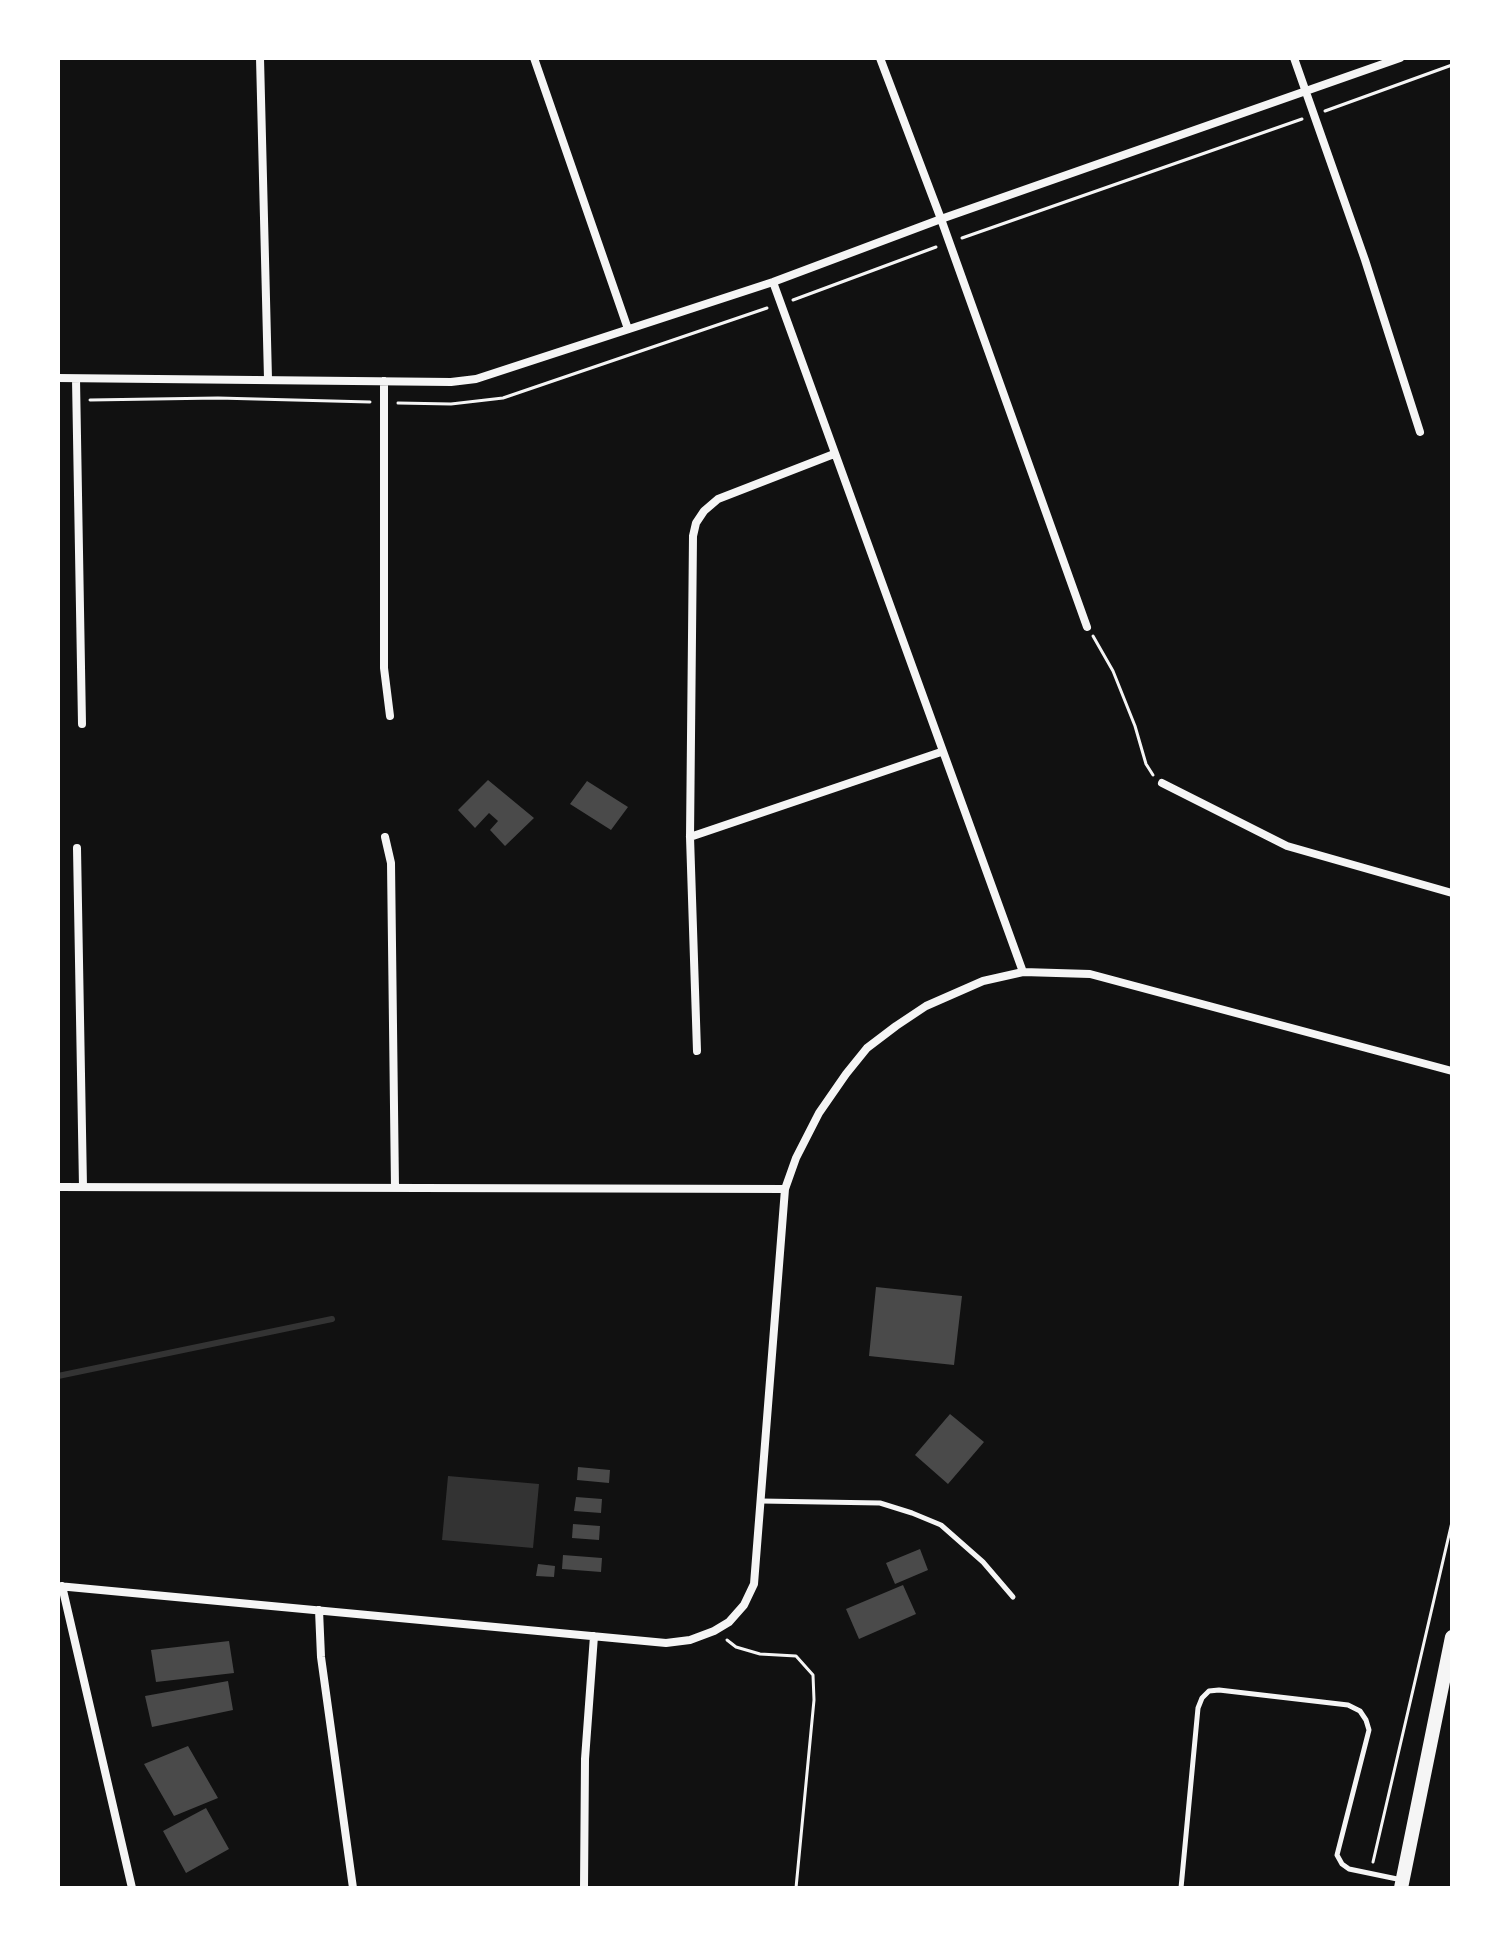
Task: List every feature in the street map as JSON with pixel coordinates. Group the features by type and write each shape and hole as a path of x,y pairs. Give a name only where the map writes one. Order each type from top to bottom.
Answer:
{"street":[{"path":"260,58 268,379"},
{"path":"534,58 628,329"},
{"path":"880,58 1087,627"},
{"path":"1294,58 1365,260 1420,432"},
{"path":"58,378 451,382 476,379 773,282 941,219 1400,58"},
{"path":"773,282 1023,972"},
{"path":"76,379 82,724"},
{"path":"384,381 384,668 390,716"},
{"path":"697,1051 690,837 693,536 696,523 704,511 718,499 834,454"},
{"path":"690,837 941,752"},
{"path":"1162,783 1287,846 1452,893"},
{"path":"385,837 391,863 395,1188"},
{"path":"77,848 83,1187"},
{"path":"132,1888 60,1586 666,1643 690,1640 729,1622 744,1605 754,1584 785,1189 796,1158 819,1113 846,1074 867,1048 926,1006 983,981 1023,972 1090,974 1452,1071"},
{"path":"58,1187 785,1189"},
{"path":"319,1610 321,1657 353,1888"},
{"path":"584,1888 585,1759 594,1636"},
{"path":"1402,1884 1452,1637"}],"lane":[{"path":"760,1501 880,1503 912,1513 941,1525 983,1562 1013,1597"},
{"path":"1181,1888 1198,1708 1209,1691 1219,1690 1348,1705 1360,1711 1369,1730 1337,1855 1349,1869 1402,1884"}],"path":[{"path":"1087,627 1113,671 1146,764 1151,774 1162,783"},
{"path":"1371,1874 1452,1522"},
{"path":"714,1631 736,1647 760,1654 796,1656 813,1675 814,1700 796,1888"}],"shaded area":[{"path":"448,1476 539,1484 533,1548 442,1540"}],"building":[{"path":"488,780 534,818 505,846 490,830 498,821 489,813 475,828 458,810"},
{"path":"587,781 628,807 611,830 570,804"},
{"path":"876,1287 962,1296 954,1365 869,1356"},
{"path":"950,1414 984,1442 948,1484 915,1455"},
{"path":"578,1467 610,1470 609,1483 577,1480"},
{"path":"576,1497 602,1499 601,1513 574,1511"},
{"path":"573,1524 600,1526 599,1540 572,1538"},
{"path":"920,1549 928,1570 895,1584 886,1563"},
{"path":"563,1555 602,1558 601,1572 562,1569"},
{"path":"538,1564 555,1566 554,1577 536,1576"},
{"path":"903,1585 916,1614 859,1639 846,1609"},
{"path":"229,1641 234,1673 156,1682 151,1650"},
{"path":"228,1681 233,1710 152,1727 145,1696"},
{"path":"188,1746 218,1798 174,1816 144,1764"},
{"path":"206,1808 229,1849 186,1873 163,1831"}],"waterway":[{"path":"58,1376 332,1319"}]}
